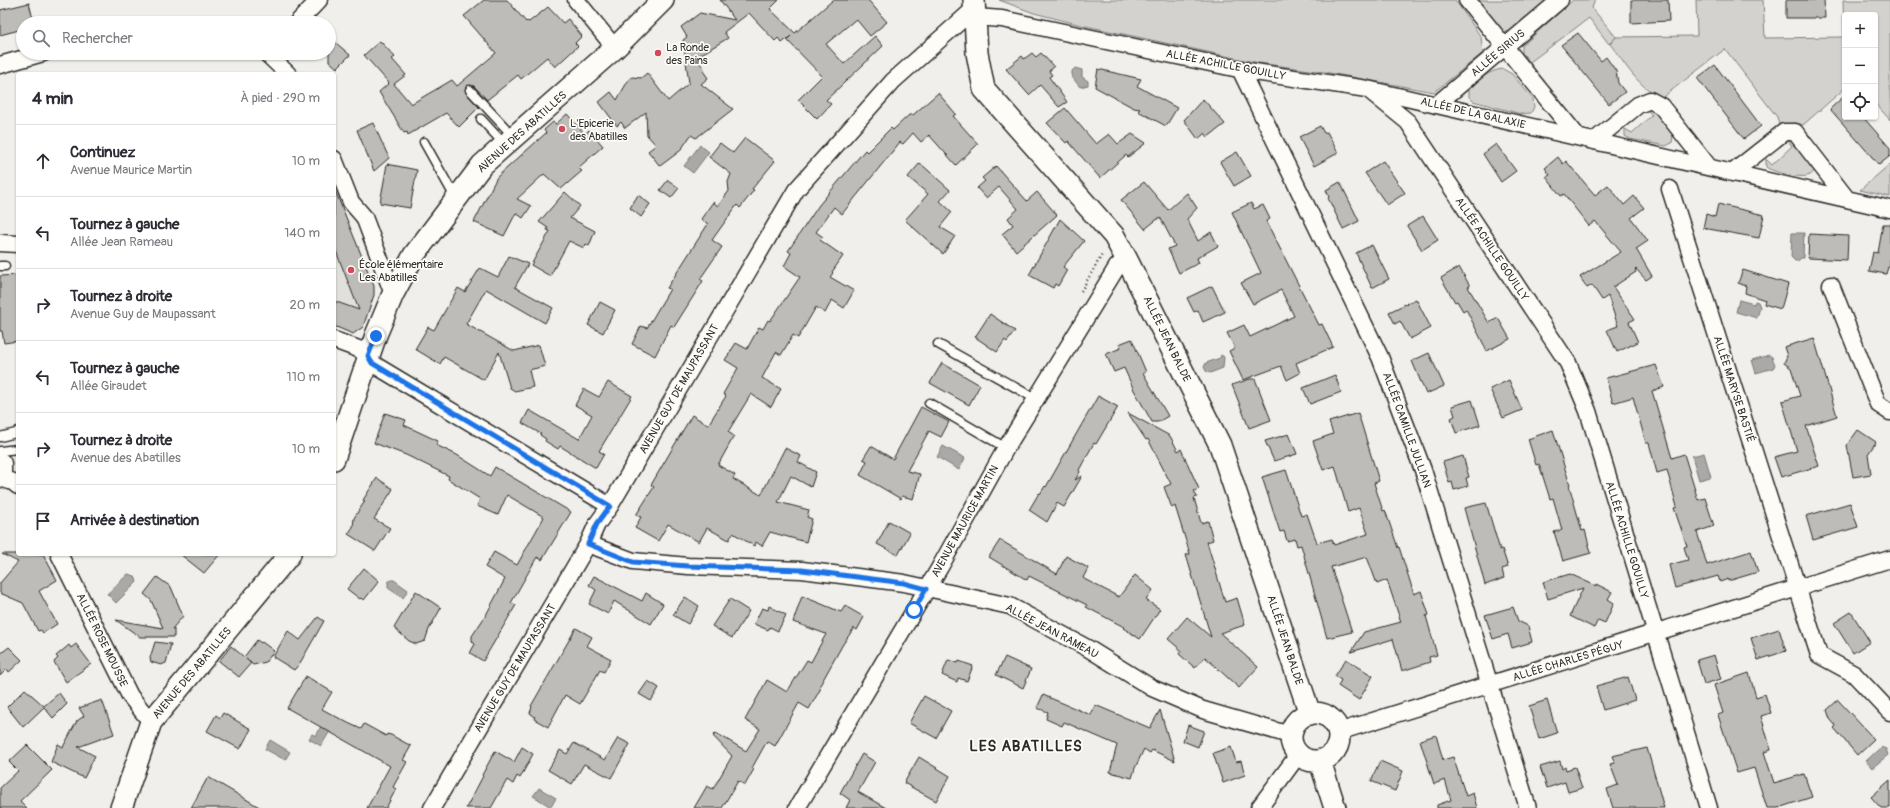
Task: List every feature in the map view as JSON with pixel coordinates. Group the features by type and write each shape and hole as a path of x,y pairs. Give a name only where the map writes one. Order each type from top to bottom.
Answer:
{"main road":[{"path":"0,464 0,474"}],"street":[{"path":"304,16 319,0"},
{"path":"576,0 615,48"},
{"name":"AVENUE DES ABATILLES","path":"336,453 368,356 393,294 414,255 482,165 510,142 615,48 662,0"},
{"path":"1467,0 1504,48 1578,137"},
{"name":"ALLÉE SIRIUS","path":"1436,105 1560,0"},
{"name":"ALLÉE ACHILLE GOUILLY","path":"975,8 1002,19 1240,69 1367,89 1408,122 1568,363 1588,412 1708,808"},
{"name":"ALLÉE JEAN BALDE","path":"975,8 976,53 984,89 1114,236 1220,445 1310,714"},
{"name":"AVENUE GUY DE MAUPASSANT","path":"432,808 588,544 597,524 610,506 796,190 893,82 975,8"},
{"path":"0,65 18,60"},
{"path":"275,60 286,72"},
{"name":"ALLÉE CAMILLE JULLIAN","path":"1240,69 1380,357 1423,470 1528,808"},
{"name":"ALLÉE DE LA GALAXIE","path":"1367,89 1890,209"},
{"path":"1594,141 1638,105 1650,100 1661,106 1709,167"},
{"path":"1732,173 1784,132 1795,132 1847,199"},
{"path":"336,164 351,202 364,217 393,294"},
{"name":"ALLÉE MARYSE BASTIÉ","path":"1670,189 1819,655 1854,674 1890,712"},
{"path":"0,244 16,244"},
{"name":"AVENUE MAURICE MARTIN","path":"797,808 926,589 1006,448 1116,267 1126,258"},
{"path":"1831,286 1878,404 1890,412"},
{"path":"336,341 361,350 368,356 372,363 378,367 610,506"},
{"path":"0,478 16,484"},
{"name":"ALLÉE JEAN RAMEAU","path":"588,544 633,562 688,566 802,570 904,583 1010,606 1089,649 1152,688 1204,710 1290,735"},
{"name":"ALLÉE ROSE MOUSSE","path":"60,556 130,696 151,722"},
{"name":"AVENUE DES ABATILLES","path":"122,808 151,722 288,556"},
{"name":"ALLÉE CHARLES PÉGUY","path":"1338,732 1490,686 1890,559"},
{"path":"1310,714 1324,715 1336,725 1338,732 1339,740 1333,753 1320,761 1312,761 1298,755 1291,742 1290,735 1296,721 1310,714"},
{"path":"1259,808 1298,755"},
{"path":"1320,761 1335,808"}],"lane":[{"path":"470,90 510,142"},
{"path":"481,119 510,142"},
{"path":"424,142 456,199"},
{"path":"938,344 1036,399"},
{"path":"929,402 1006,448"},
{"path":"0,437 16,433"},
{"path":"0,451 16,449"}],"shaded area":[{"path":"999,0 1455,0 1481,37 1483,53 1434,92 1324,72 1259,63 1081,25 1034,13"},
{"path":"1479,0 1549,0 1514,31 1504,32"},
{"path":"1573,0 1595,0 1592,8 1616,37 1609,44 1589,18 1530,62 1522,53 1522,46"},
{"path":"1696,0 1763,0 1765,38 1842,37 1842,91 1803,125 1796,123 1779,125 1777,117 1725,49 1663,97 1647,88 1633,75 1610,44 1616,37 1697,36"},
{"path":"1843,0 1890,0 1890,120 1878,106 1878,12 1843,12"},
{"path":"1075,68 1082,70 1082,77 1088,81 1088,85 1080,87 1072,77 1072,71"},
{"path":"1503,69 1512,74 1533,99 1534,107 1531,113 1521,114 1473,101 1469,97 1469,90 1480,79 1493,71"},
{"path":"1647,110 1654,110 1673,134 1672,143 1666,146 1630,139 1625,136 1625,129 1632,133 1652,115"},
{"path":"1788,141 1793,141 1813,166 1813,172 1809,175 1794,176 1777,172 1766,167 1766,159 1772,165 1792,146"},
{"path":"700,145 709,152 693,173 684,166"},
{"path":"1890,164 1890,197 1860,190"},
{"name":"École élémentaire Les Abatilles","path":"336,191 374,286 374,295 363,327 353,334 336,328"},
{"path":"1792,233 1804,233 1803,258 1798,261 1795,261 1791,257"},
{"path":"1739,300 1754,304 1755,301 1758,302 1760,307 1757,318 1736,312"},
{"path":"1221,355 1224,357 1223,368 1210,373 1206,371 1204,367 1206,363 1220,358"},
{"path":"1769,355 1772,357 1775,365 1773,368 1756,373 1752,360"},
{"path":"943,446 965,458 959,470 937,457"},
{"path":"1704,453 1711,477 1699,480 1692,456"},
{"path":"128,574 135,576 137,582 116,603 107,594"},
{"path":"394,580 408,590 403,598 388,588 388,582"},
{"path":"321,726 330,731 321,746 309,739 312,734 316,736"},
{"path":"270,740 290,752 285,760 265,749"},
{"path":"1881,747 1886,749 1888,755 1872,768 1866,761"},
{"path":"539,788 556,798 551,807 533,796"}],"building":[{"path":"484,0 507,0 526,22 529,22 548,7 563,23 568,19 582,36 575,43 578,46 555,67 547,57 521,79 518,75 487,100 474,86 467,86 465,89 466,93 479,107 459,127 446,113 408,135 407,132 404,133 379,92 389,83 364,55 380,41 395,57 392,59 406,75 394,84 411,104 452,80 457,86 496,53 464,16"},
{"path":"720,0 779,0 770,9 795,33 833,0 868,0 887,22 870,36 856,19 826,44 844,64 875,36 883,46 826,100 831,104 817,119 798,100 822,76 787,40 791,36 782,43 778,38 775,41 749,13 724,32 728,38 695,58 705,69 703,71 708,78 701,84 733,109 696,138 691,135 680,151 660,166 648,151 656,145 647,135 646,112 625,128 621,122 617,126 599,102 611,92 617,100 629,79 632,77 641,78 647,73 668,101 689,83 683,40 687,37 681,27 700,13 735,20"},
{"path":"1631,0 1668,0 1669,21 1631,23"},
{"path":"1786,0 1824,0 1825,18 1786,18"},
{"path":"29,3 32,16 16,16 16,31 0,35 0,10"},
{"path":"1578,33 1601,61 1606,57 1616,71 1618,83 1625,92 1609,104 1561,45"},
{"path":"336,43 350,55 337,68 329,61 336,60"},
{"path":"1032,53 1036,57 1041,53 1054,67 1049,71 1052,75 1049,77 1067,102 1059,107 1040,85 1029,95 1006,69 1022,56 1024,59"},
{"path":"1715,65 1761,126 1744,139 1697,78"},
{"path":"1098,69 1141,79 1137,86 1177,108 1166,126 1138,111 1140,109 1134,108 1095,87"},
{"path":"938,93 956,114 953,116 978,144 956,165 929,135 921,142 913,133 903,144 900,142 842,214 834,207 816,232 823,237 820,240 843,256 830,277 854,291 844,308 832,300 825,313 816,307 798,338 793,335 781,355 776,352 762,378 781,389 771,407 751,394 728,432 734,436 718,465 735,475 733,479 761,495 785,448 801,456 798,462 816,472 811,487 791,476 778,502 809,510 807,517 812,519 806,542 770,532 762,546 756,542 754,546 733,533 729,540 707,528 699,542 668,524 658,541 635,528 641,517 636,515 654,487 651,485 692,415 708,425 726,396 723,394 738,368 725,360 736,343 747,349 759,327 763,329 768,320 770,321 800,277 784,266 791,253 788,251 819,205 865,150 867,152 891,128 893,130 909,115 913,115"},
{"path":"1842,98 1842,120 1866,120 1890,148 1890,156 1879,165 1830,109"},
{"path":"1203,99 1225,124 1208,137 1205,133 1198,139 1184,120"},
{"path":"1065,108 1096,144 1109,134 1118,144 1132,134 1146,143 1128,157 1126,155 1100,178 1068,141 1066,143 1047,123"},
{"path":"567,114 585,134 589,130 603,146 578,168 582,171 561,189 544,174 517,199 531,206 523,218 516,213 504,236 474,222 497,177 546,133 544,130 553,122 556,124"},
{"path":"373,123 389,158 374,171 357,130"},
{"path":"1320,126 1324,133 1327,132 1338,153 1314,166 1299,137"},
{"path":"745,138 775,161 752,189 754,190 740,208 737,205 712,240 722,247 700,279 703,281 674,327 671,325 655,356 632,344 641,326 647,328 670,289 667,288 708,224 701,219 713,202 718,206 729,191 728,182 731,174 709,157 720,143 733,153"},
{"path":"1496,144 1516,171 1501,182 1483,154"},
{"path":"1237,152 1251,176 1234,186 1220,162"},
{"path":"1558,157 1563,164 1566,161 1595,195 1608,185 1624,205 1634,196 1644,208 1631,218 1648,241 1636,249 1652,276 1646,280 1636,269 1636,272 1613,287 1635,319 1629,322 1638,342 1617,352 1607,330 1618,326 1608,296 1602,300 1592,285 1587,288 1580,277 1621,252 1595,221 1589,226 1564,194 1561,196 1546,177 1550,175 1545,168"},
{"path":"1383,161 1405,193 1387,205 1365,173"},
{"path":"920,163 950,190 940,201 952,212 940,227 955,236 943,254 905,220 928,194 908,177"},
{"path":"387,164 417,170 410,208 380,203"},
{"path":"996,166 1027,201 1037,192 1057,215 1016,251 1002,234 1013,225 1008,218 1018,209 999,187 986,198 977,188 985,181 982,178"},
{"path":"668,180 679,188 671,198 660,190"},
{"path":"1144,182 1168,210 1187,193 1197,208 1187,219 1198,241 1211,232 1218,246 1197,258 1199,263 1179,273 1168,249 1175,246 1160,217 1145,229 1121,200"},
{"path":"1340,182 1359,221 1343,229 1328,198 1329,197 1326,190"},
{"path":"565,192 580,206 570,218 595,231 589,246 586,244 584,248 569,241 550,276 531,265 550,231 539,222"},
{"name":"École élémentaire Les Abatilles","path":"336,193 374,286 374,295 363,327 353,334 336,327 336,302 359,310 336,251"},
{"path":"638,195 650,204 641,217 630,208"},
{"path":"1251,203 1254,209 1263,205 1270,219 1266,221 1319,325 1322,324 1333,347 1296,363 1300,373 1287,380 1281,366 1243,380 1229,351 1235,348 1227,333 1244,325 1250,337 1294,316 1281,290 1253,304 1241,283 1261,273 1232,212"},
{"path":"1718,204 1764,215 1759,238 1703,228 1706,214 1715,217"},
{"path":"1423,216 1438,240 1422,250 1407,226"},
{"path":"1060,219 1084,241 1063,267 1067,270 1058,286 1055,284 1053,288 1029,275"},
{"path":"1883,224 1890,224 1890,267 1888,267 1886,274 1869,271 1873,252 1878,253"},
{"path":"1809,234 1848,236 1847,260 1808,258"},
{"path":"1372,245 1389,279 1372,288 1356,253"},
{"path":"509,256 528,264 515,287 553,308 545,323 486,289 466,324 514,351 539,345 545,366 529,370 533,387 515,391 510,388 499,352 484,380 444,357 440,364 415,349 428,327 434,330 458,288 465,292 480,268 498,277"},
{"path":"1459,267 1470,286 1468,287 1489,323 1498,318 1510,339 1487,351 1466,309 1463,311 1457,301 1455,302 1441,278"},
{"path":"1743,270 1788,284 1781,309 1764,304 1765,300 1745,293 1746,286 1738,283"},
{"path":"16,275 16,341 4,343 2,331 0,331 0,276"},
{"path":"1212,286 1225,312 1203,322 1198,310 1194,312 1187,298"},
{"path":"1416,299 1431,328 1410,339 1400,321 1395,324 1389,312"},
{"path":"600,302 615,310 603,333 588,325"},
{"path":"990,314 1015,331 1007,342 1005,340 997,352 975,337"},
{"path":"1814,338 1837,416 1806,426 1819,466 1781,477 1774,457 1797,451 1782,401 1800,396 1791,368 1784,363 1787,356 1784,347"},
{"path":"1132,339 1146,372 1143,373 1168,416 1158,422 1152,422 1134,390 1124,368 1114,372 1106,354 1121,348 1119,344"},
{"path":"1429,353 1444,386 1426,394 1412,361"},
{"path":"942,363 980,385 969,405 930,383"},
{"path":"1656,365 1664,387 1652,391 1672,458 1684,454 1698,500 1705,498 1714,526 1697,532 1707,565 1751,551 1758,572 1720,582 1718,576 1675,588 1669,565 1688,560 1684,547 1687,546 1674,508 1677,507 1667,470 1657,473 1649,443 1646,443 1633,397 1613,403 1606,378"},
{"path":"1335,375 1341,392 1310,404 1303,388"},
{"path":"1250,379 1255,379 1271,420 1249,428 1232,385"},
{"path":"1509,380 1522,410 1503,418 1490,389"},
{"path":"608,382 632,396 599,451 604,454 596,468 560,446 558,449 545,441 546,439 540,435 541,434 522,423 529,410 579,439 592,415 575,405 584,389 599,397"},
{"path":"1098,396 1118,407 1096,444 1094,443 1079,470 1080,472 1075,480 1082,476 1064,507 1057,503 1047,522 1029,510 1039,493 1040,494 1045,486 1046,487"},
{"path":"1472,400 1480,425 1456,433 1451,418 1455,416 1452,406"},
{"path":"921,407 949,422 941,437 929,431 907,471 920,474 913,499 902,496 901,499 860,475 867,461 863,459 871,446 893,459"},
{"path":"385,413 406,420 404,425 438,441 436,445 457,455 490,476 495,467 571,512 542,560 537,557 511,603 516,605 483,661 470,653 475,644 472,641 472,636 486,615 505,579 485,567 494,552 517,565 544,517 507,495 498,515 477,506 480,499 448,479 449,476 406,455 374,443"},
{"path":"1128,413 1170,436 1178,451 1181,449 1199,489 1194,491 1197,497 1194,498 1201,523 1208,521 1213,540 1207,542 1225,602 1237,598 1245,625 1220,633 1258,667 1239,688 1205,657 1195,668 1179,654 1181,650 1168,639 1187,617 1211,637 1186,555 1190,554 1175,506 1172,508 1164,487 1171,484 1148,439 1146,440"},
{"path":"1358,413 1379,481 1374,483 1383,511 1385,510 1398,548 1399,547 1414,594 1421,591 1429,615 1426,616 1437,655 1429,657 1430,662 1402,671 1393,639 1351,652 1364,632 1401,622 1387,580 1377,584 1367,557 1331,567 1352,632 1327,638 1301,545 1297,546 1295,539 1287,541 1284,531 1280,532 1262,477 1286,470 1301,516 1307,514 1317,543 1332,539 1334,545 1368,534 1359,508 1348,512 1335,466 1323,470 1313,441 1333,434 1329,422"},
{"path":"1553,430 1582,531 1585,530 1591,553 1563,561 1554,532 1562,530 1553,498 1550,499 1539,464 1536,465 1528,439"},
{"path":"1858,430 1876,442 1868,454 1871,474 1853,477 1847,445"},
{"path":"1289,434 1297,454 1274,461 1265,441"},
{"path":"1463,456 1469,477 1466,478 1468,486 1454,490 1452,482 1449,483 1443,462"},
{"path":"377,478 393,489 374,519 390,528 375,551 348,534 353,527 354,518 365,501 363,500"},
{"path":"1486,503 1500,550 1502,549 1508,567 1502,569 1504,578 1485,585 1464,508"},
{"path":"1850,503 1858,527 1813,540 1806,516"},
{"path":"889,521 910,533 898,555 877,544"},
{"path":"1000,540 1057,574 1066,556 1088,568 1083,578 1119,597 1135,575 1153,590 1146,600 1160,609 1140,639 1123,628 1124,627 1086,607 1087,605 1029,576 1027,580 989,557"},
{"path":"2,554 16,554 16,556 44,556 57,580 39,591 57,624 43,633 41,630 38,631 23,603 0,593 0,583 18,562"},
{"path":"183,556 218,556 204,573"},
{"path":"364,568 379,581 364,600 361,598 360,599 347,589"},
{"path":"1570,574 1612,592 1608,599 1614,603 1605,623 1598,620 1594,628 1570,616 1583,588 1548,599 1543,582"},
{"path":"594,576 642,601 646,593 663,604 651,624 614,601 608,614 589,604 596,590 589,585"},
{"path":"157,577 171,587 183,616 172,629 174,629 174,637 140,637 116,620 163,628 151,600 144,594"},
{"path":"416,591 441,608 429,629 425,641 416,644 409,641 394,628"},
{"path":"802,596 841,612 845,606 864,617 857,630 854,628 843,644 819,687 821,688 809,709 799,703 775,746 767,741 752,768 754,769 745,785 738,781 722,808 694,808 707,786 713,789 732,756 713,736 716,733 746,751 760,729 745,720 767,680 787,692 807,660 811,662 826,634 793,622"},
{"path":"685,597 699,606 688,624 673,615"},
{"path":"730,599 749,611 732,638 712,626"},
{"path":"769,606 786,615 778,631 770,627 768,630 754,624 762,608 768,610"},
{"path":"1513,607 1518,621 1528,626 1532,642 1512,648 1508,634 1493,639 1485,615"},
{"path":"1851,612 1870,642 1853,653 1834,623"},
{"path":"318,617 324,621 300,663 294,670 273,657 288,631 300,640"},
{"path":"576,628 592,637 587,646 611,659 604,672 600,670 580,704 565,695 548,727 534,719 535,717 530,713 531,706"},
{"path":"1779,629 1786,651 1758,660 1751,638"},
{"path":"257,640 274,651 266,662 253,665 251,663 239,677 219,661 231,646 244,657"},
{"path":"155,642 171,644 166,663 161,665 151,662 150,658"},
{"path":"76,644 91,664 66,682 54,662 58,658 56,656 69,645 71,648"},
{"path":"9,647 22,660 9,672 7,669 0,676 0,654"},
{"path":"1714,655 1721,679 1704,684 1697,660"},
{"path":"1005,657 1031,669 1023,688 996,675"},
{"path":"1346,659 1373,676 1359,700 1338,686 1341,680 1335,676"},
{"path":"948,660 958,663 959,661 973,666 967,681 958,678 957,682 942,675"},
{"path":"1749,673 1756,697 1765,694 1771,713 1761,716 1771,750 1764,752 1774,783 1804,774 1812,797 1778,808 1767,808 1754,768 1737,773 1718,715 1723,713 1714,685"},
{"path":"306,676 332,692 322,709 361,729 364,724 386,736 387,734 391,735 411,746 403,760 407,762 393,787 396,789 386,808 367,808 390,766 287,708"},
{"path":"1628,677 1635,700 1603,710 1596,686"},
{"path":"648,681 659,688 651,701 639,694"},
{"path":"25,689 44,706 59,693 67,704 53,718 44,707 23,727 7,707"},
{"path":"1043,695 1091,715 1095,705 1150,728 1160,710 1175,761 1152,750 1150,753 1144,749 1132,778 1110,772 1117,745 1064,722 1062,726 1046,719 1048,712 1037,708"},
{"path":"924,696 951,711 936,738 909,723"},
{"path":"102,700 114,734 78,747 95,756 84,778 51,762 58,744 63,747 77,721 84,716 79,708"},
{"path":"1547,700 1557,733 1539,739 1529,706"},
{"path":"1838,700 1874,739 1857,755 1834,728 1836,726 1830,719 1827,710"},
{"path":"223,713 251,729 240,749 207,731 216,715 220,718"},
{"path":"1188,725 1204,731 1198,747 1183,741"},
{"path":"1436,735 1443,760 1453,757 1466,796 1473,793 1477,808 1437,808 1437,805 1451,800 1445,780 1434,784 1420,740"},
{"path":"618,738 630,744 611,778 584,764 572,784 548,770 560,750 567,754 574,743 605,760"},
{"path":"27,745 52,770 20,801 27,808 0,808 0,788 18,771 9,762"},
{"path":"522,747 533,754 520,778 517,776 513,784 507,780 491,808 466,808 495,751 514,762"},
{"path":"1231,747 1236,762 1241,761 1245,775 1223,783 1213,753"},
{"path":"1647,748 1664,808 1613,808 1607,789 1618,785 1610,764 1615,763 1612,756"},
{"path":"862,754 875,762 858,792 886,808 846,808 850,800 840,793"},
{"path":"919,757 950,776 936,801 904,783"},
{"path":"1380,761 1403,771 1395,791 1371,781"},
{"path":"1560,761 1562,769 1565,767 1566,770 1575,767 1582,788 1568,792 1565,782 1547,788 1540,767"},
{"path":"208,777 261,808 191,808"},
{"path":"1890,780 1890,808 1881,808 1871,797"}],"place":[{"name":"La Ronde des Pains","path":"658,53"},
{"name":"L'Epicerie des Abatilles","path":"562,129"},
{"name":"École élémentaire Les Abatilles","path":"351,270"}],"district":[{"name":"LES ABATILLES","path":"1026,746"}],"route":[{"path":"376,336 368,356 372,363 610,506 597,524 588,544 633,562 688,566 802,570 904,583 926,589 914,610"}]}
